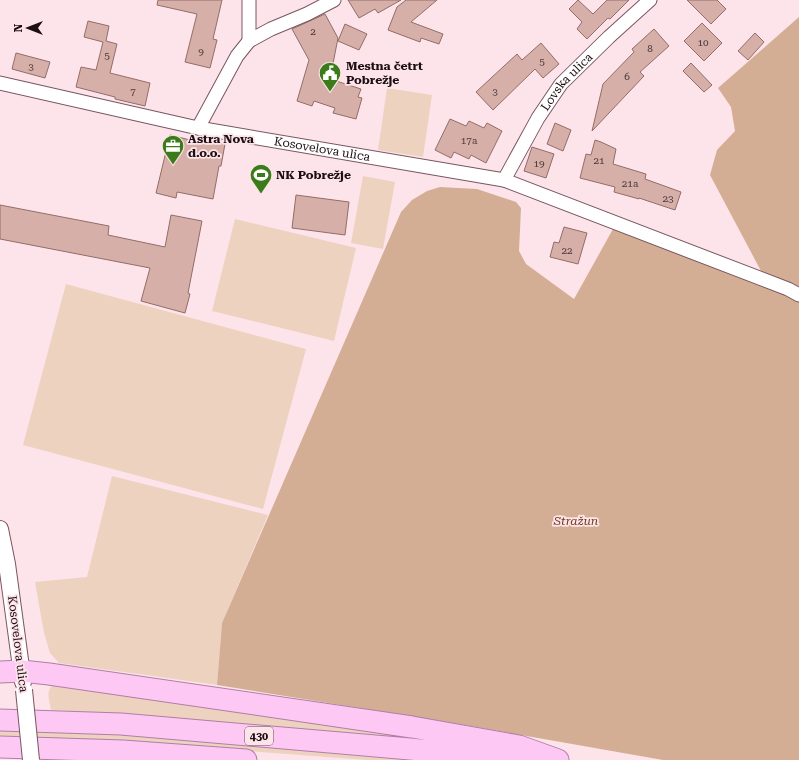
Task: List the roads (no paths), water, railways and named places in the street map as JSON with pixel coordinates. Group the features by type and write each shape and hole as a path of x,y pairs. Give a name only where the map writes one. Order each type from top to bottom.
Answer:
{"highway":[{"path":"0,672 23,681 412,727 519,746 558,760"},
{"name":"430","path":"0,720 121,724 410,749 518,760"},
{"name":"430","path":"0,747 123,751 246,760"}],"street":[{"path":"249,0 249,42"},
{"path":"307,14 314,0"},
{"path":"198,128 237,56 249,42 271,29 307,14 334,0"},
{"name":"Lovska ulica","path":"504,180 538,118 561,84 609,37 650,0"},
{"name":"Kosovelova ulica","path":"0,83 198,128 504,180 788,289 799,295"},
{"name":"Kosovelova ulica","path":"0,530 7,564 23,681 31,760"}],"place":[{"name":"Mestna četrt Pobrežje","path":"330,92"},
{"name":"Astra Nova d.o.o.","path":"173,166"},
{"name":"NK Pobrežje","path":"261,194"}],"park label":[{"name":"Stražun","path":"576,521"}]}
